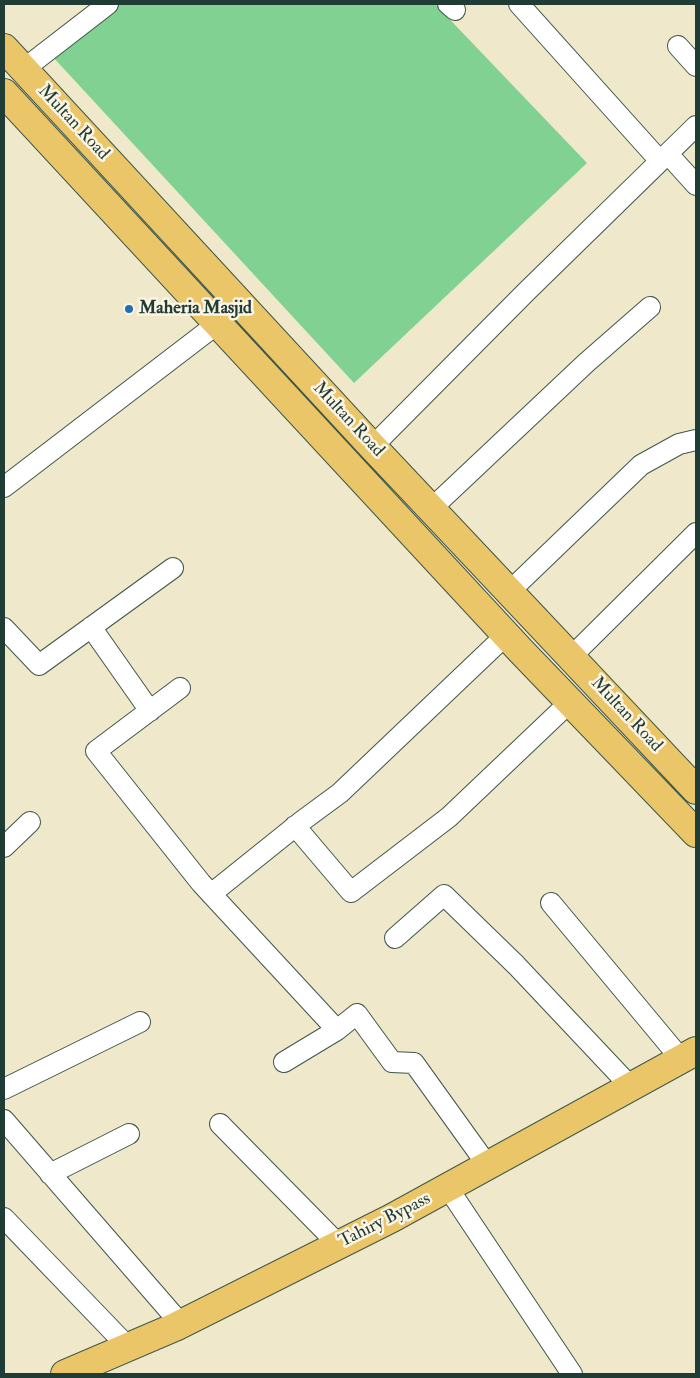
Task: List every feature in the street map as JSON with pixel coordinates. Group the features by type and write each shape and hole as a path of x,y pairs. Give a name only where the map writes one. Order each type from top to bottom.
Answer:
{"main road":[{"name":"Multan Road","path":"4,48 372,447 696,790"},
{"name":"Multan Road","path":"4,93 506,635 696,833"},
{"name":"Tahiry Bypass","path":"65,1374 181,1324 339,1245 448,1188 689,1055"}],"street":[{"path":"24,70 108,4"},
{"path":"519,4 664,158 696,185"},
{"path":"678,46 696,66"},
{"path":"372,447 527,291 696,126"},
{"path":"431,509 586,363 650,307"},
{"path":"4,487 217,324"},
{"path":"509,592 641,466 678,444 696,440"},
{"path":"571,657 696,533"},
{"path":"4,628 39,665 173,568"},
{"path":"91,627 150,711"},
{"path":"211,894 295,826 340,793 506,635"},
{"path":"180,688 96,752 211,894 337,1030"},
{"path":"295,826 351,892 449,817 570,702"},
{"path":"4,847 30,822"},
{"path":"395,938 444,896 516,965 631,1087"},
{"path":"551,903 689,1055"},
{"path":"284,1062 337,1030 358,1014 392,1062 414,1063 488,1166"},
{"path":"4,1088 140,1022"},
{"path":"4,1120 181,1324"},
{"path":"220,1124 339,1245"},
{"path":"50,1174 129,1134"},
{"path":"448,1188 572,1374"},
{"path":"4,1218 128,1347"}],"green space":[{"path":"120,4 435,4 587,163 354,383 52,56"}],"place":[{"name":"Maheria Masjid","path":"129,309"}]}
